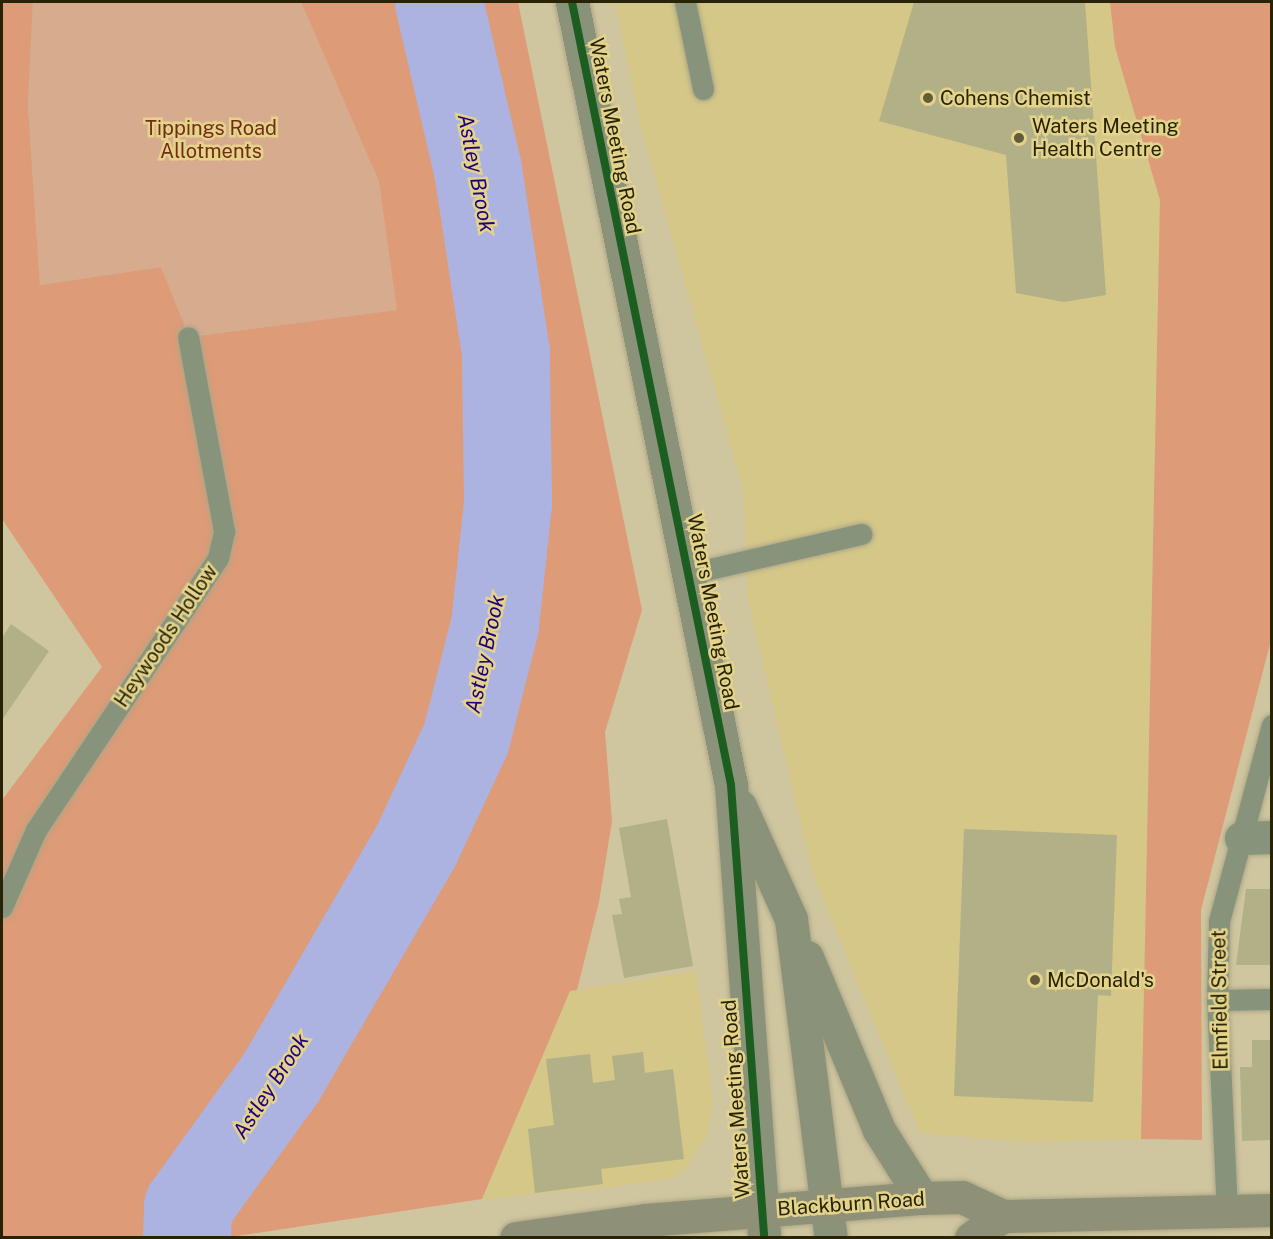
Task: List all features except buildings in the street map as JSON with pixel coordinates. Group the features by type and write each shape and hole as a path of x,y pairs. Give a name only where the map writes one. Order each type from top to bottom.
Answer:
{"highway":[{"name":"Blackburn Road","path":"516,1238 829,1222 922,1198 962,1197 1003,1216 1272,1210"},
{"path":"971,1238 1003,1216"}],"street":[{"name":"Waters Meeting Road","path":"572,2 731,785 763,1224"},
{"name":"Waters Meeting Road","path":"731,785 791,919 829,1222"},
{"path":"791,919 879,1130 922,1198"}],"lane":[{"path":"685,2 703,90"},
{"name":"Heywoods Hollow","path":"2,907 36,830 218,558 224,531 188,337"},
{"path":"688,574 861,534"},
{"name":"Elmfield Street","path":"1227,1210 1218,1000 1219,921 1256,837 1272,725"},
{"path":"1218,1000 1272,999"}],"shaded area":[{"path":"2,2 33,2 28,105 40,285 161,267 189,337 397,310 379,182 301,2 518,2 642,610 605,732 612,821 599,902 577,990 570,991 482,1199 230,1237 2,1237 2,800 102,667 2,519"},
{"path":"615,2 1110,2 1115,47 1160,200 1141,1139 1025,1142 920,1133 813,875 748,601 744,493 639,120"},
{"path":"1110,2 1271,2 1271,640 1201,910 1202,1140 1141,1139 1160,200 1115,47"},
{"path":"696,971 713,1103 706,1137 685,1169 674,1178 603,1188 482,1199 570,991"}],"green space":[{"name":"Tippings Road Allotments","path":"33,2 301,2 379,182 398,310 188,337 161,267 40,285 28,105"}],"waterway":[{"name":"Astley Brook","path":"187,1236 188,1207 281,1078 416,846 466,739 495,625 508,503 506,353 478,170 439,2"}],"cycle path":[{"path":"572,2 731,785 764,1238"}],"place":[{"name":"Cohens Chemist","path":"928,98"},
{"name":"Waters Meeting Health Centre","path":"1019,138"},
{"name":"McDonald's","path":"1035,980"}]}
